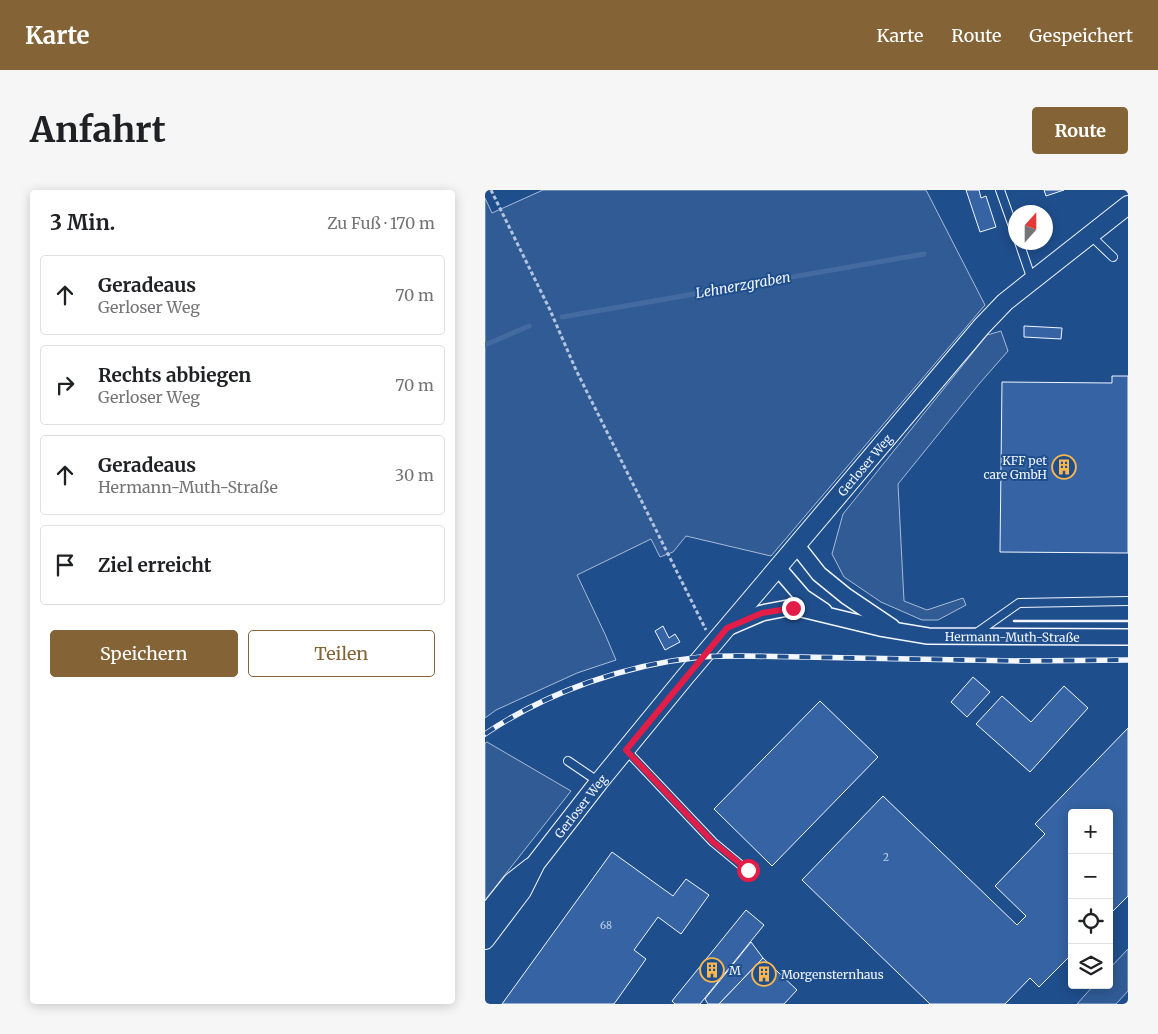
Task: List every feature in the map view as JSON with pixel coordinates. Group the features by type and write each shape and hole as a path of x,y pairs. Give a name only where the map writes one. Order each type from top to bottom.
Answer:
{"street":[{"name":"Gerloser Weg","path":"485,940 522,890 536,863 599,782 982,326 1005,302 1128,205"},
{"name":"Hermann-Muth-Straße","path":"797,546 819,574 847,596 897,630"},
{"name":"Hermann-Muth-Straße","path":"778,568 803,597 831,616"},
{"name":"Hermann-Muth-Straße","path":"727,628 762,613 793,608 880,628 928,636 1128,637"},
{"name":"Gerloser Weg","path":"485,916 512,882 536,863"}],"lane":[{"path":"1000,190 1008,212"},
{"path":"1090,235 1113,257"},
{"path":"1022,250 1032,280"},
{"path":"972,637 1019,603 1128,600"},
{"path":"626,750 713,842 748,870"},
{"path":"568,761 599,782"}],"path":[{"path":"491,190 550,310 576,370 713,644"}],"shaded area":[{"path":"543,190 926,190 985,305 771,556 686,536 673,552 660,557 651,539 577,575 616,660 577,673 496,710 485,718 485,198 492,213"},
{"path":"1001,331 1008,351 898,484 904,601 927,610 963,598 966,605 938,620 922,620 881,602 844,577 832,554 843,514 987,335"},
{"path":"487,742 571,791 485,900 485,743"},
{"path":"1128,949 1128,991 1116,1004 1077,1004 1090,989 1113,989 1113,965"}],"building":[{"path":"966,190 979,190 981,198 986,196 996,227 980,232"},
{"path":"1044,190 1064,190 1046,196"},
{"path":"1024,326 1062,328 1061,339 1024,337"},
{"name":"KFF pet care GmbH","path":"1112,376 1128,376 1128,553 1000,552 1002,382 1112,383"},
{"path":"663,626 669,638 675,634 680,642 665,650 655,631"},
{"path":"973,677 990,692 967,717 951,702"},
{"path":"1064,686 1088,708 1030,772 976,724 1002,696 1031,722"},
{"path":"820,701 878,757 772,866 714,809"},
{"path":"1128,728 1128,896 1113,911 1113,809 1068,809 1068,958 1039,987 1030,978 1005,1004 930,1004 802,880 883,796 1017,925 1026,916 995,886 1045,834 1035,824"},
{"path":"612,852 673,896 686,879 709,895 681,934 658,917 634,950 646,959 614,1004 502,1004"},
{"name":"M","path":"746,910 764,925 700,1004 675,1004 672,1001"},
{"path":"751,942 763,958 719,1004 708,1004 705,999"},
{"name":"Morgensternhaus","path":"763,958 797,990 784,1004 719,1004"}],"waterway":[{"name":"Lehnerzgraben","path":"562,317 924,254"},
{"name":"Lehnerzgraben","path":"485,345 529,326"}],"railway":[{"path":"485,734 535,705 589,682 644,666 701,657 743,656 1023,661 1128,660"}],"wall":[{"path":"1014,621 1128,621"}],"place":[{"name":"KFF pet care GmbH","path":"1064,467"},
{"name":"M","path":"712,970"},
{"name":"Morgensternhaus","path":"764,974"}],"route":[{"path":"748,870 713,842 626,750 727,628 762,613 793,608"}]}
